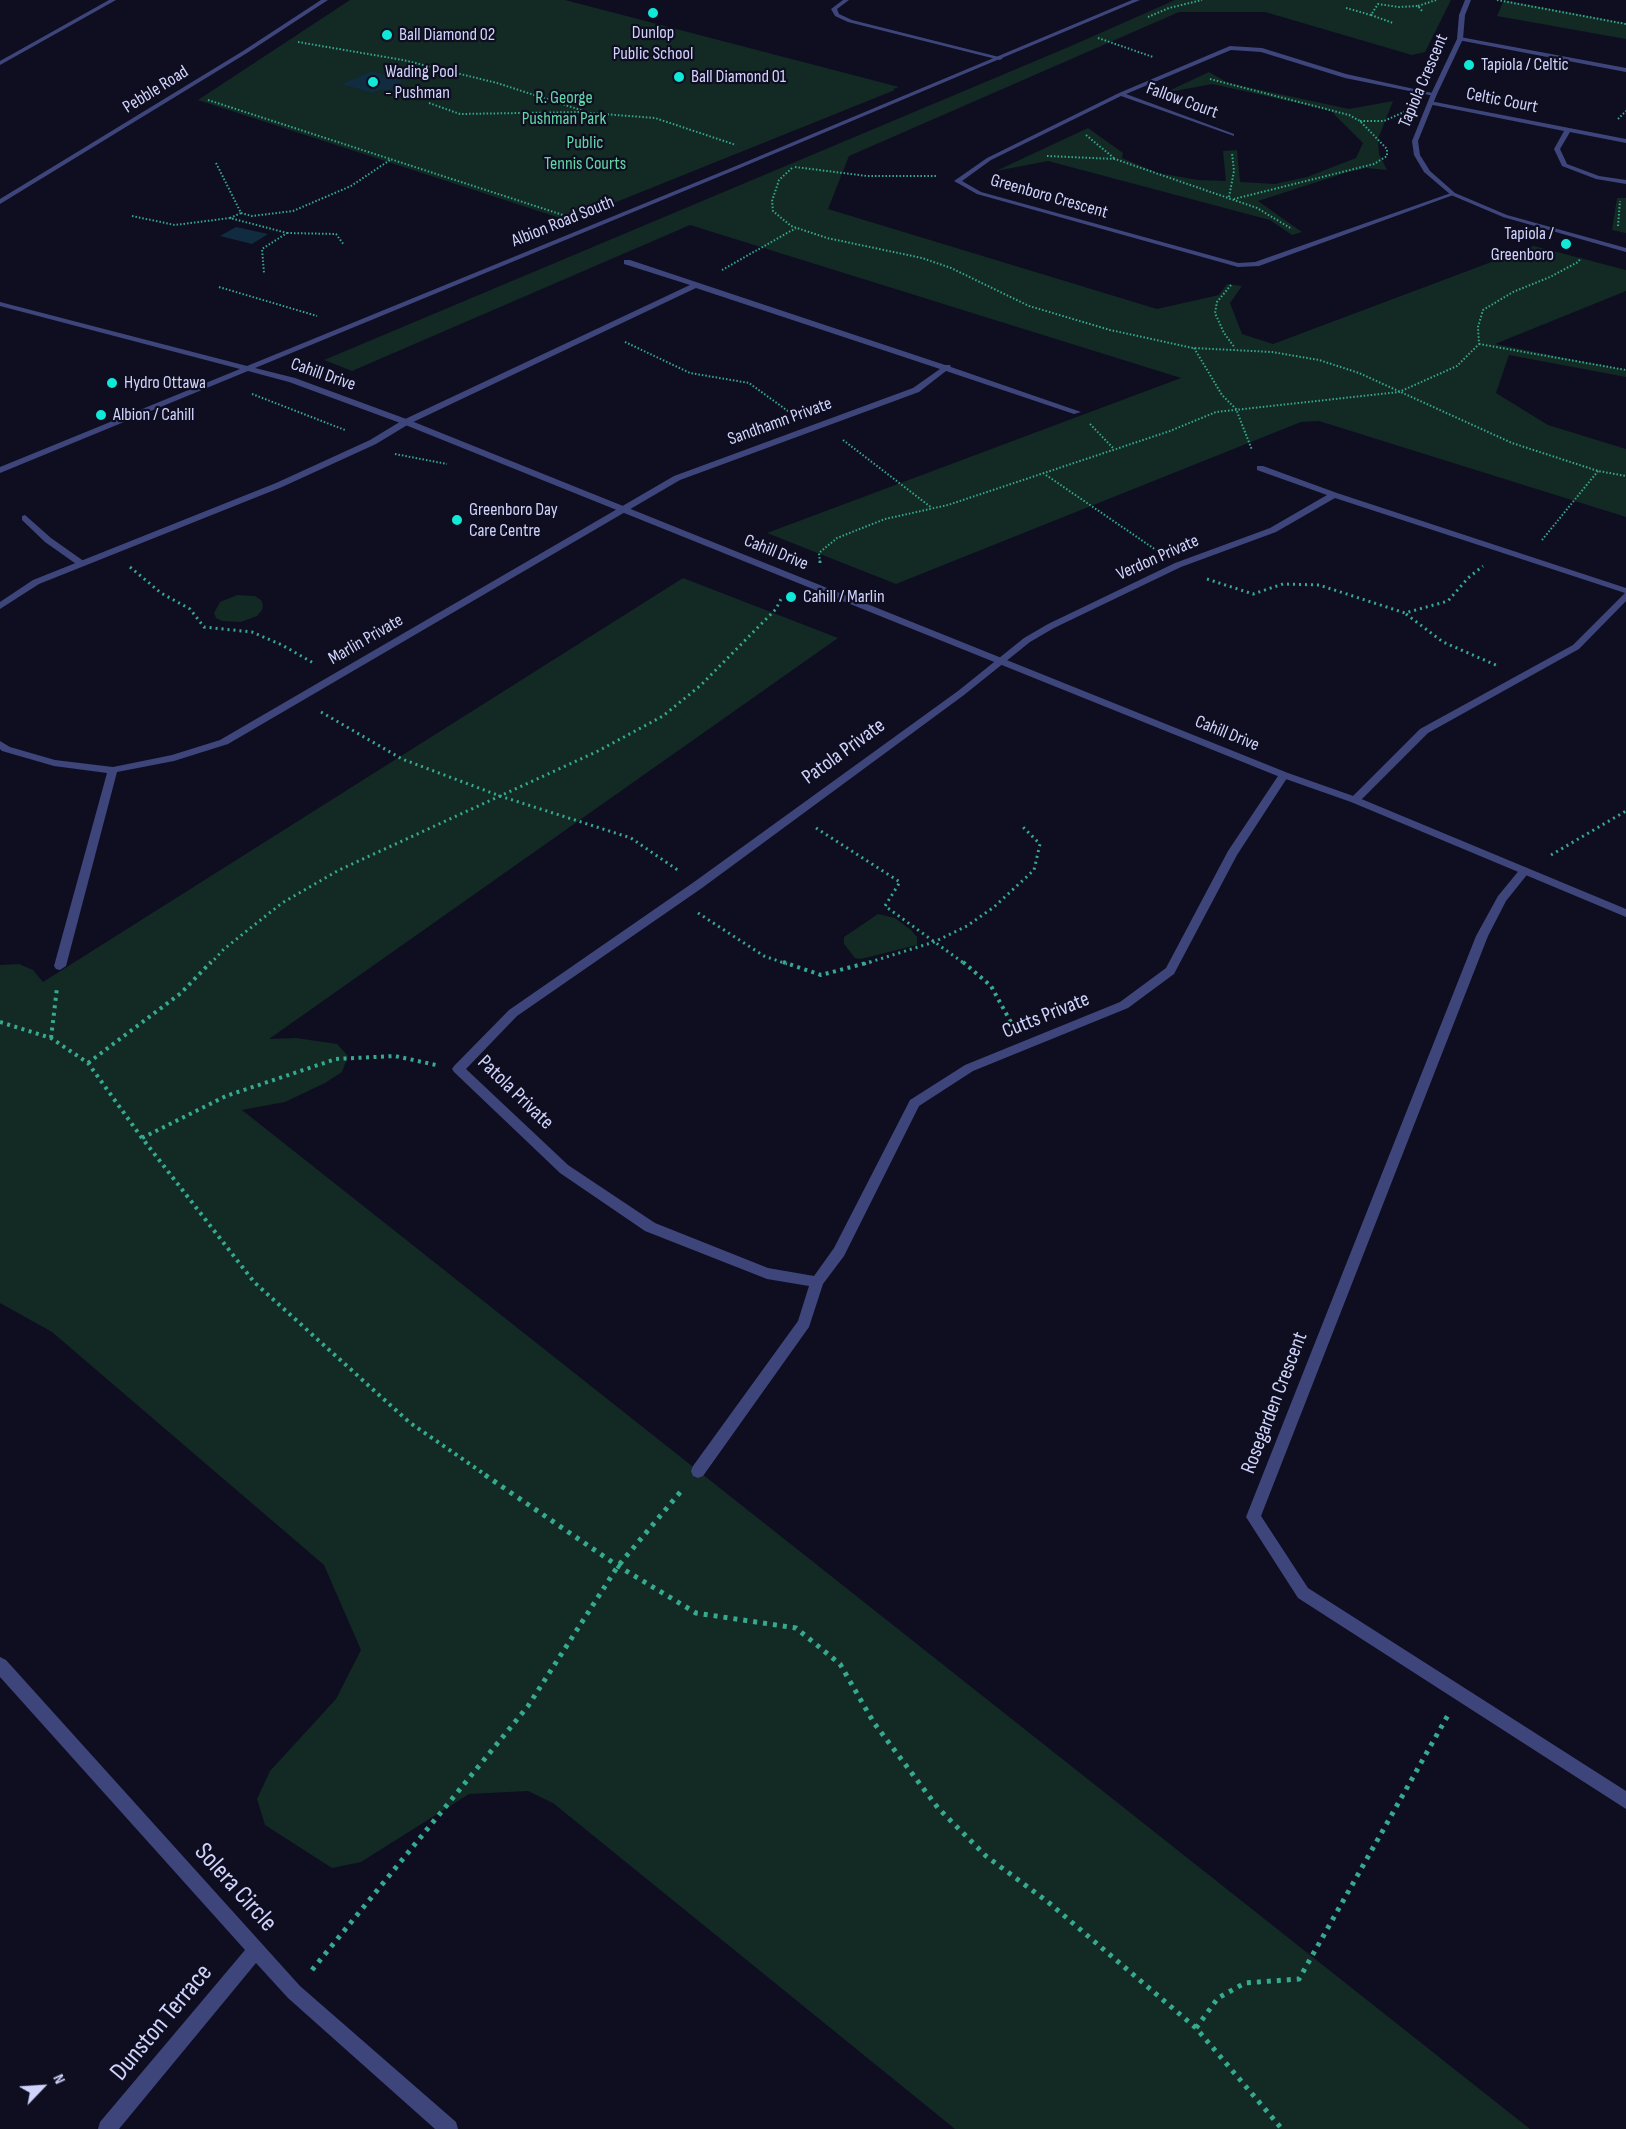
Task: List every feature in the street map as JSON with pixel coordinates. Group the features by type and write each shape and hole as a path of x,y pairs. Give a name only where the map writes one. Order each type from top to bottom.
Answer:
{"street":[{"path":"0,63 112,0"},
{"name":"Pebble Road","path":"0,202 182,92 325,0"},
{"path":"846,0 834,9 837,15 850,21 1000,58"},
{"name":"Albion Road South","path":"0,470 1137,0"},
{"name":"Tapiola Crescent","path":"1468,0 1462,15 1460,39 1415,141 1417,155 1427,172 1454,194 1505,216 1626,250"},
{"path":"1460,39 1626,70"},
{"name":"Greenboro Crescent","path":"1434,94 1345,76 1262,50 1230,48 1121,94 989,159 957,181 979,194 1238,265 1256,264 1454,194"},
{"name":"Fallow Court","path":"1121,94 1232,135"},
{"name":"Celtic Court","path":"1430,103 1626,141"},
{"path":"1568,129 1557,149 1564,165 1598,178 1624,182"},
{"path":"627,262 1077,412"},
{"path":"0,606 36,582 279,485 373,442 406,422 696,285"},
{"name":"Cahill Drive","path":"0,304 292,380 406,422 1284,775 1355,800 1626,913"},
{"name":"Sandhamn Private","path":"623,509 677,478 916,390 947,368"},
{"path":"1260,468 1334,495 1626,591"},
{"name":"Verdon Private","path":"1002,662 1027,640 1051,626 1178,566 1273,530 1334,495"},
{"name":"Marlin Private","path":"0,744 6,749 54,763 113,770 174,758 224,742 623,509"},
{"path":"25,518 48,540 82,564"},
{"path":"1355,800 1424,731 1576,646 1626,596"},
{"name":"Patola Private","path":"818,1282 767,1273 650,1227 564,1169 458,1069 513,1013 698,885 1002,662"},
{"path":"60,966 113,770"},
{"name":"Cutts Private","path":"818,1282 839,1252 914,1103 969,1068 1124,1005 1170,971 1232,854 1284,775"},
{"name":"Rosegarden Crescent","path":"1525,871 1502,898 1482,936 1253,1517 1303,1593 1626,1801"},
{"path":"698,1471 804,1323 818,1282"},
{"name":"Solera Circle","path":"0,1665 294,1992 449,2129"},
{"name":"Dunston Terrace","path":"106,2129 256,1950"}],"path":[{"path":"1371,15 1378,4 1399,7 1418,6 1436,0"},
{"path":"1497,0 1626,24"},
{"path":"1418,6 1422,11"},
{"path":"1346,8 1393,23"},
{"path":"269,37 403,60 496,83 585,111"},
{"path":"1097,38 1148,55 1190,74 1334,109 1360,121 1388,149 1383,161 1234,199"},
{"path":"182,92 565,216"},
{"path":"1360,121 1384,121 1414,108 1419,92"},
{"path":"429,103 460,114 585,111 655,118 742,146"},
{"path":"1070,119 1095,144 1115,159"},
{"path":"1229,197 1234,171 1232,135"},
{"path":"1042,156 1115,159 1234,199 1272,216 1314,243"},
{"path":"132,216 175,225 230,218 241,213 252,216 293,212 351,186 390,160"},
{"path":"216,163 241,213"},
{"path":"963,176 867,176 789,165 793,169 779,180 772,201 773,212 797,227 827,238 922,258 951,268 1029,306 1066,318 1193,348 1235,348 1319,360 1359,373 1512,442 1598,471 1626,476"},
{"path":"1603,244 1618,229 1624,182"},
{"path":"242,222 252,216"},
{"path":"230,218 287,233 336,234 344,245"},
{"path":"696,285 797,227"},
{"path":"264,273 262,249 287,233"},
{"path":"820,564 819,553 837,538 885,519 933,508 1042,473 1170,431 1216,412 1399,392 1457,366 1479,344 1478,327 1484,309 1513,292 1550,277 1578,262 1593,242"},
{"path":"1235,348 1224,333 1215,313 1217,302 1230,288 1238,265"},
{"path":"219,287 312,313 319,317"},
{"path":"601,330 690,373 749,383 810,429"},
{"path":"1479,344 1626,370"},
{"path":"1193,348 1222,395 1236,409 1260,468"},
{"path":"246,390 261,399 373,442 395,454 449,464 481,452"},
{"path":"1077,412 1082,419 1097,429 1114,449"},
{"path":"822,424 933,508"},
{"path":"1527,558 1598,471"},
{"path":"1042,473 1178,566 1221,585 1253,594 1283,584 1319,585 1405,613 1443,642 1522,676"},
{"path":"1405,613 1448,601 1468,578 1504,550"},
{"path":"112,552 161,593 190,609 204,627 252,632 282,645 336,676"},
{"path":"88,1063 181,993 224,949 282,903 339,870 598,751 663,716 701,685 776,609 783,594"},
{"path":"297,698 402,759 500,796 631,838 698,885"},
{"path":"1551,855 1626,811"},
{"path":"795,814 900,882 885,906 956,956 992,986 1024,1046"},
{"path":"677,899 764,956 821,975 886,958 934,942 967,926 994,907 1035,870 1040,844 1022,826"},
{"path":"51,1038 60,966"},
{"path":"0,1022 51,1038 88,1063 142,1138 255,1282 409,1422 618,1566 696,1613 796,1628 840,1664 874,1723 938,1808 986,1856 1048,1902 1196,2028 1282,2129"},
{"path":"142,1138 226,1096 336,1059 395,1056 458,1069"},
{"path":"294,1992 528,1706 618,1566 698,1471"},
{"path":"1196,2028 1218,1998 1245,1983 1299,1979 1461,1694"}],"green space":[{"name":"R. George Pushman Park","path":"350,0 565,0 899,87 569,221 198,100"},
{"path":"1175,0 1451,0 1425,52 1412,55 1265,12 1179,12 849,156 828,209 1157,309 1219,295 1227,284 1242,286 1230,303 1242,334 1273,344 1534,246 1626,270 1626,291 1495,344 1626,370 1626,377 1509,355 1496,393 1548,425 1626,449 1626,517 1319,421 1301,422 896,584 767,533 1181,378 690,225 352,371 324,360 1071,46"},
{"path":"1504,0 1626,23 1626,39 1497,16"},
{"path":"1209,72 1228,83 1349,109 1393,101 1378,139 1379,154 1387,170 1366,168 1345,173 1258,201 1302,232 1292,235 1270,220 1048,161 996,171 1088,128 1123,153 1122,158 1158,173 1198,180 1226,181 1223,151 1237,150 1240,182 1275,184 1307,177 1356,158 1363,143 1330,110 1212,84 1164,93"},
{"path":"1617,198 1626,198 1626,233 1612,230"},
{"path":"683,578 838,638 269,1039 296,1038 337,1044 348,1056 342,1072 325,1083 285,1102 242,1110 1530,2129 955,2129 553,1803 528,1791 469,1794 361,1862 332,1868 265,1825 257,1799 270,1771 336,1699 361,1650 324,1565 52,1332 0,1303 0,965 19,964 33,970 43,982"},
{"path":"237,595 255,596 261,600 262,610 257,616 241,622 222,621 216,618 214,613 220,602"},
{"path":"878,914 895,918 911,930 917,937 917,945 861,959 855,958 844,944 844,937"}],"water":[{"name":"Wading Pool - Pushman","path":"372,71 403,81 387,91 382,89 372,93 342,84"},
{"path":"236,227 268,234 252,244 220,236"}],"place":[{"name":"Dunlop Public School","path":"653,13"},
{"name":"Ball Diamond 02","path":"387,35"},
{"name":"Tapiola / Celtic","path":"1469,65"},
{"name":"Ball Diamond 01","path":"679,77"},
{"name":"Wading Pool - Pushman","path":"373,82"},
{"name":"Tapiola / Greenboro","path":"1566,244"},
{"name":"Hydro Ottawa","path":"112,383"},
{"name":"Albion / Cahill","path":"101,415"},
{"name":"Greenboro Day Care Centre","path":"457,520"},
{"name":"Cahill / Marlin","path":"791,597"}],"park label":[{"name":"Public Tennis Courts","path":"585,153"}]}
